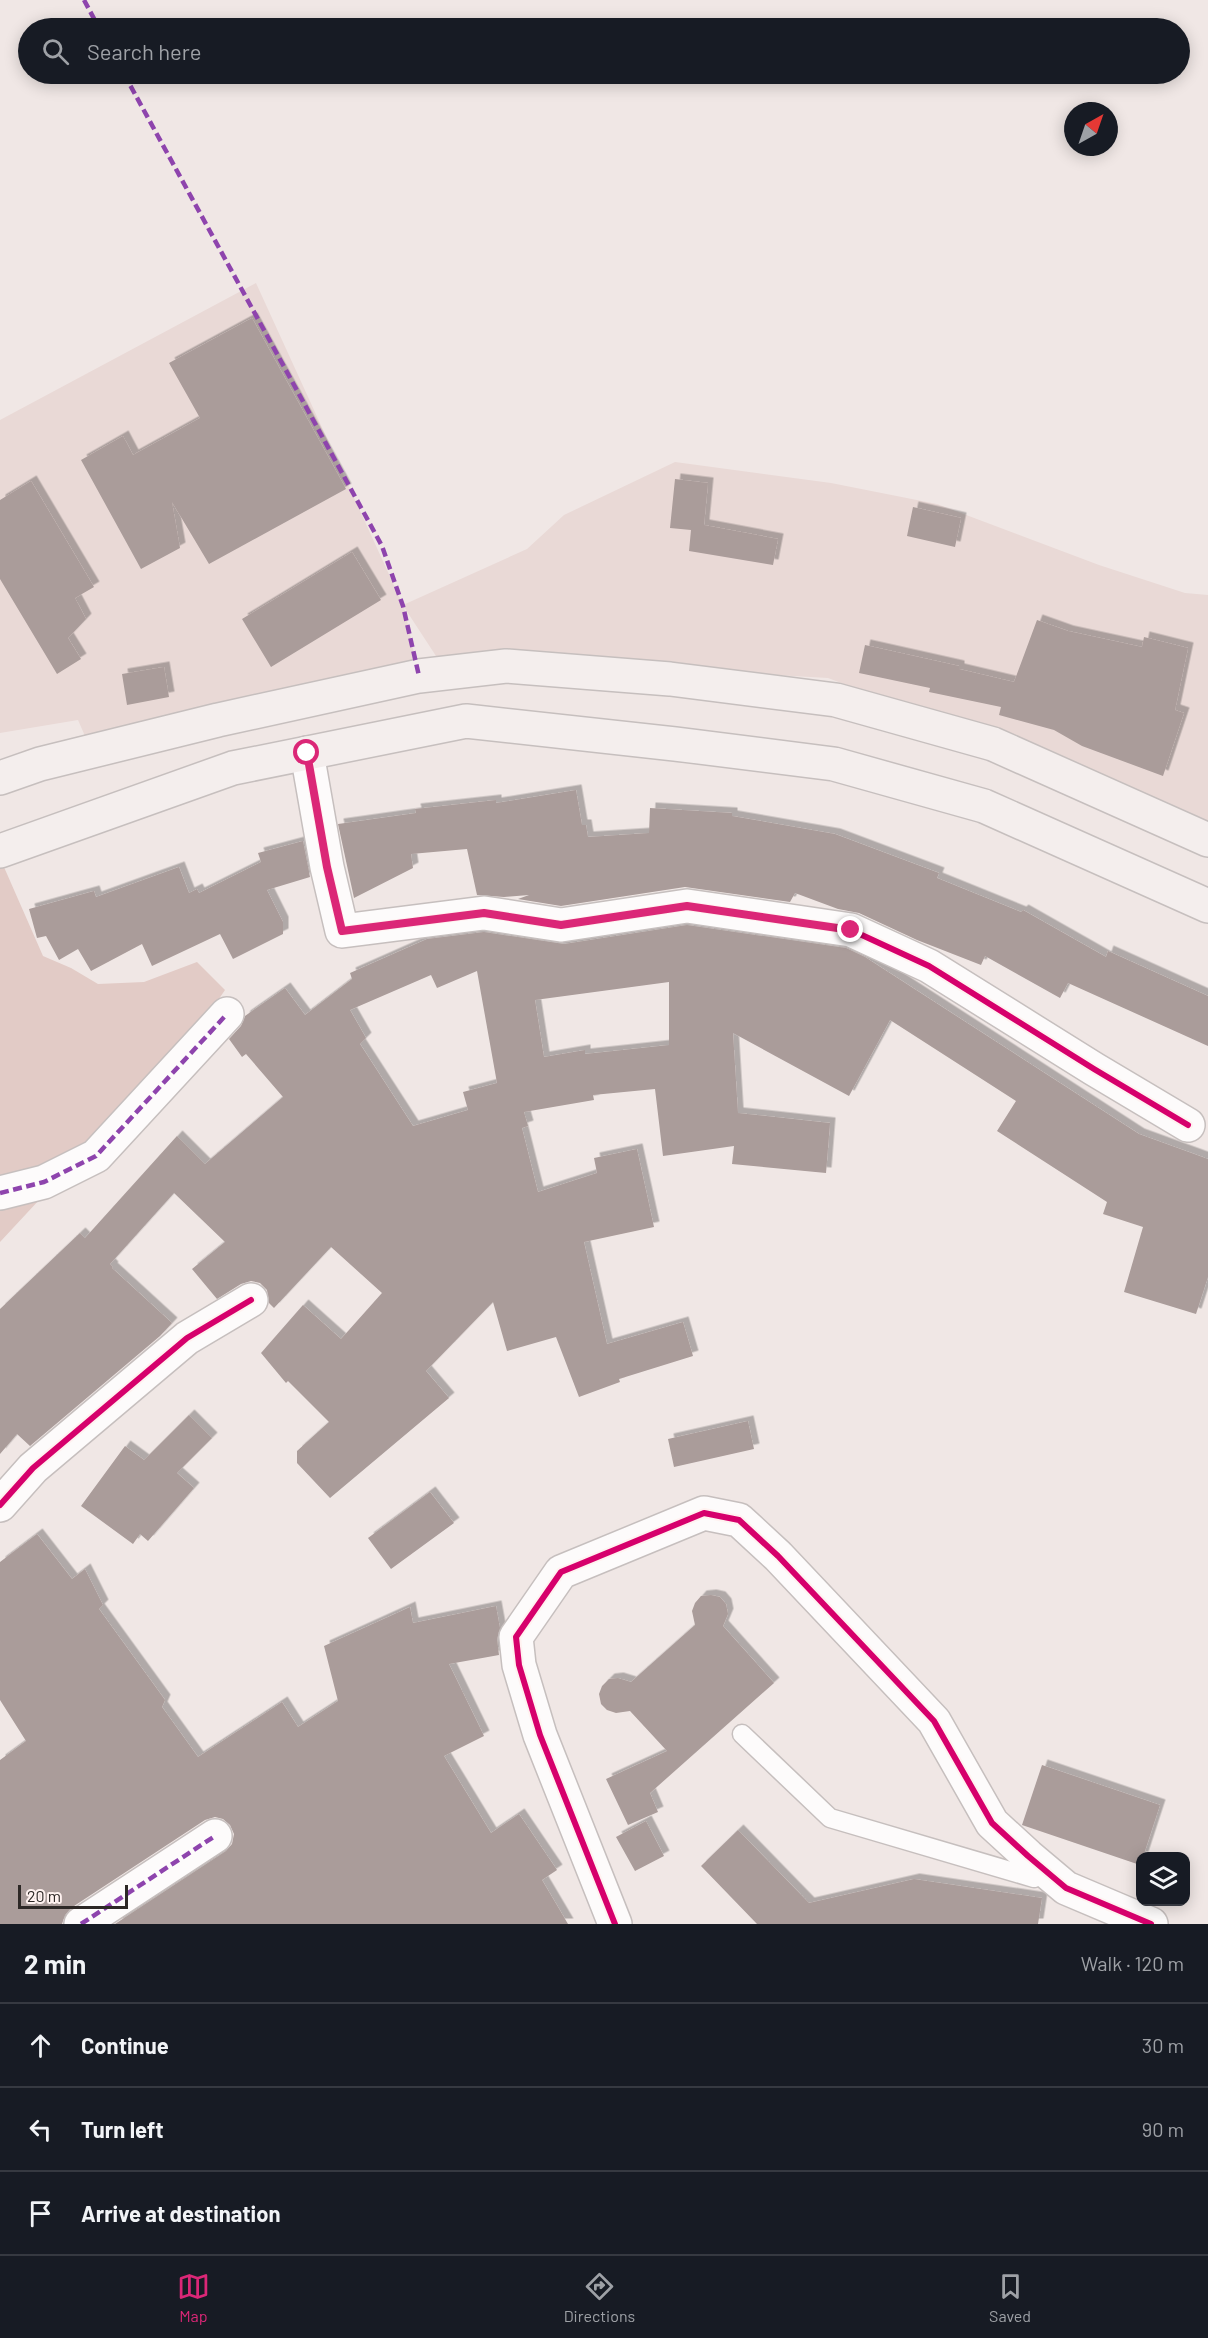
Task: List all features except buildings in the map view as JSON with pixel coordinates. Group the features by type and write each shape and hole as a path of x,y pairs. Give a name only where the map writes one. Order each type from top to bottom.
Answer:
{"main road":[{"path":"0,778 40,764 218,720 419,676 506,666 670,679 836,700 993,744 1208,840"},
{"path":"0,851 233,768 466,721 834,764 984,806 1208,906"}],"street":[{"path":"307,753 327,867 342,931 484,913 561,925 687,906 851,930 929,966 1188,1125"},
{"path":"0,1193 44,1182 96,1156 227,1014"},
{"path":"0,1505 33,1468 187,1338 251,1300"},
{"path":"615,1924 540,1735 519,1665 516,1637 561,1572 704,1513 740,1520 778,1556 934,1721 992,1823 1066,1888 1151,1924"},
{"path":"81,1924 215,1836"}],"lane":[{"path":"742,1734 830,1818 1034,1878 1047,1872"}],"shaded area":[{"path":"256,283 403,605 527,549 564,515 675,462 831,483 937,504 1099,565 1185,593 1208,595 1208,822 828,678 436,656 404,607 419,676 92,752 78,720 0,733 0,420"},
{"path":"0,858 43,956 71,968 98,984 144,982 197,962 225,990 199,1028 0,1242"}],"marked path":[{"path":"84,0 94,18"},
{"path":"129,84 382,546 403,606 419,676"},
{"path":"0,1193 44,1182 96,1156 227,1014"},
{"path":"81,1924 215,1836"}],"cycle path":[{"path":"307,753 327,867 342,931 484,913 561,925 687,906 851,930 929,966 1188,1125"},
{"path":"0,1505 33,1468 187,1338 251,1300"},
{"path":"615,1924 540,1735 519,1665 516,1637 561,1572 704,1513 739,1520 778,1556 934,1721 992,1823 1066,1888 1151,1924"}],"route":[{"path":"307,753 327,867 342,931 484,913 561,925 687,906 851,930"}]}
